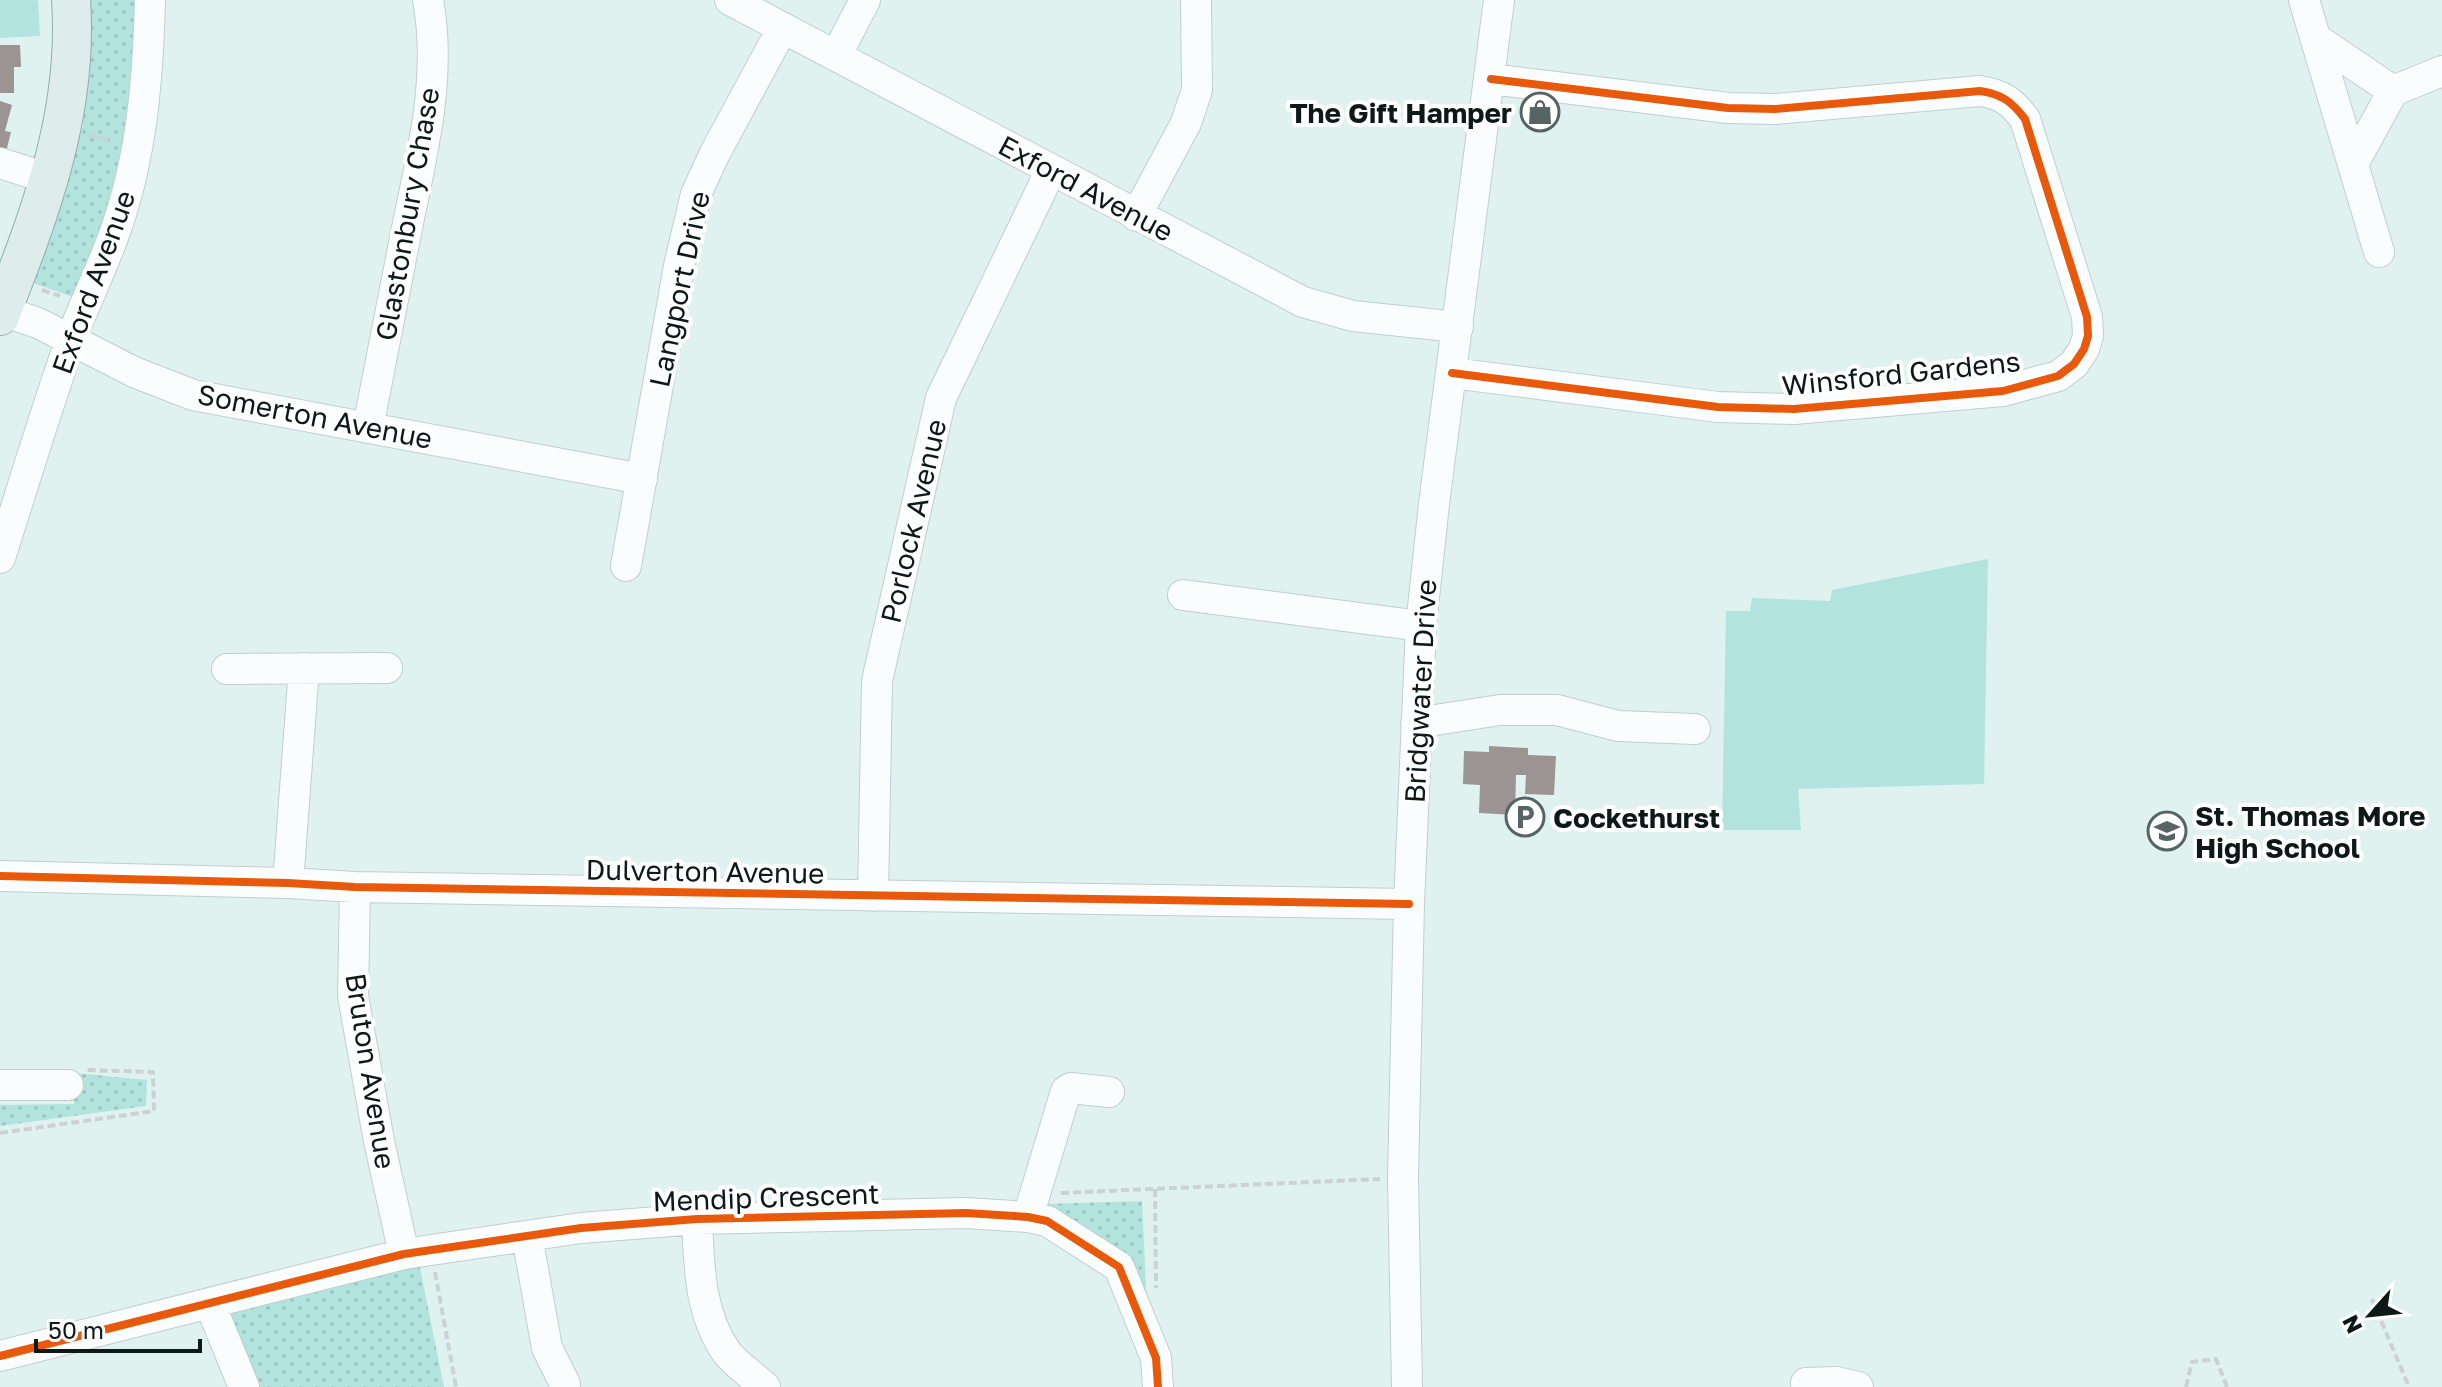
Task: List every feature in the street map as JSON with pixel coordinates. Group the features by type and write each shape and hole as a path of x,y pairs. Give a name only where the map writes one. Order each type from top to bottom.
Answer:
{"main road":[{"path":"5,302 50,179 63,131 72,68 71,0"}],"street":[{"name":"Exford Avenue","path":"0,558 71,339 116,229 138,145 149,57 150,0"},
{"name":"Glastonbury Chase","path":"368,427 426,135 433,82 432,25 428,0"},
{"name":"Exford Avenue","path":"730,0 1303,302 1353,316 1458,327"},
{"path":"836,56 865,0"},
{"path":"1136,216 1186,123 1197,90 1196,0"},
{"name":"Bridgwater Drive","path":"1407,1387 1403,1178 1409,904 1421,626 1499,0"},
{"path":"2304,0 2379,252"},
{"name":"Langport Drive","path":"626,566 679,266 696,194 782,29"},
{"path":"2315,38 2393,91"},
{"path":"2353,164 2393,91 2442,71"},
{"name":"Winsford Gardens","path":"1452,373 1718,407 1794,409 2003,391 2058,376 2074,364 2088,336 2087,317 2025,119 2013,103 1997,94 1980,91 1775,109 1728,108 1491,79"},
{"path":"0,163 50,179"},
{"name":"Porlock Avenue","path":"873,896 877,681 941,398 1051,170"},
{"name":"Somerton Avenue","path":"5,302 38,323 134,372 193,395 642,479"},
{"path":"1183,595 1421,626"},
{"path":"288,883 304,668"},
{"path":"227,669 387,668"},
{"path":"1416,723 1500,710 1557,710 1618,726 1695,729"},
{"name":"Dulverton Avenue","path":"0,876 355,887 1409,904"},
{"name":"Bruton Avenue","path":"355,887 353,996 379,1141 418,1252"},
{"path":"0,1085 68,1085"},
{"path":"1028,1217 1066,1091 1071,1088 1109,1092"},
{"name":"Mendip Crescent","path":"0,1356 418,1252 581,1228 697,1219 966,1213 1047,1221 1119,1267 1156,1358 1158,1387"},
{"path":"697,1219 698,1259 705,1310 728,1354 765,1387"},
{"path":"527,1236 547,1348 565,1384"},
{"path":"210,1304 244,1387"},
{"path":"1806,1383 1836,1382 1858,1387"}],"path":[{"path":"63,131 138,145"},
{"path":"5,302 85,305"},
{"path":"1028,1217 1041,1194 1403,1178"},
{"path":"1155,1189 1156,1297"},
{"path":"418,1252 456,1387"},
{"path":"2372,1299 2409,1387"},
{"path":"2186,1387 2192,1362 2216,1359 2227,1387"}],"shaded area":[{"path":"0,0 38,0 40,36 0,38"},
{"path":"85,0 149,0 135,133 79,299 24,280 83,126"},
{"path":"1988,559 1984,784 1798,789 1801,830 1722,830 1726,611 1750,611 1752,598 1830,601 1832,590"},
{"path":"75,1073 147,1080 146,1106 0,1126 0,1105 74,1104"},
{"path":"1142,1201 1147,1308 1074,1224 1046,1204"},
{"path":"419,1263 444,1387 254,1387 224,1311"}],"building":[{"path":"0,45 20,45 21,67 14,67 14,93 0,93"},
{"path":"0,101 12,105 5,131 11,132 6,152 0,150"},
{"path":"1489,746 1528,748 1528,755 1556,756 1554,795 1525,794 1526,775 1516,775 1515,815 1479,813 1480,785 1463,784 1464,751 1489,752"}],"cycle path":[{"path":"1452,373 1718,407 1794,409 2003,391 2058,376 2074,364 2088,336 2087,317 2025,119 2011,103 2000,97 1980,91 1775,109 1728,108 1491,79"},
{"path":"0,876 355,887 1409,904"},
{"path":"0,1356 404,1254 581,1228 697,1219 966,1213 1047,1221 1119,1267 1156,1358 1158,1387"}],"place":[{"name":"The Gift Hamper","path":"1540,112"},
{"name":"Cockethurst","path":"1525,817"},
{"name":"St. Thomas More High School","path":"2167,831"}]}
